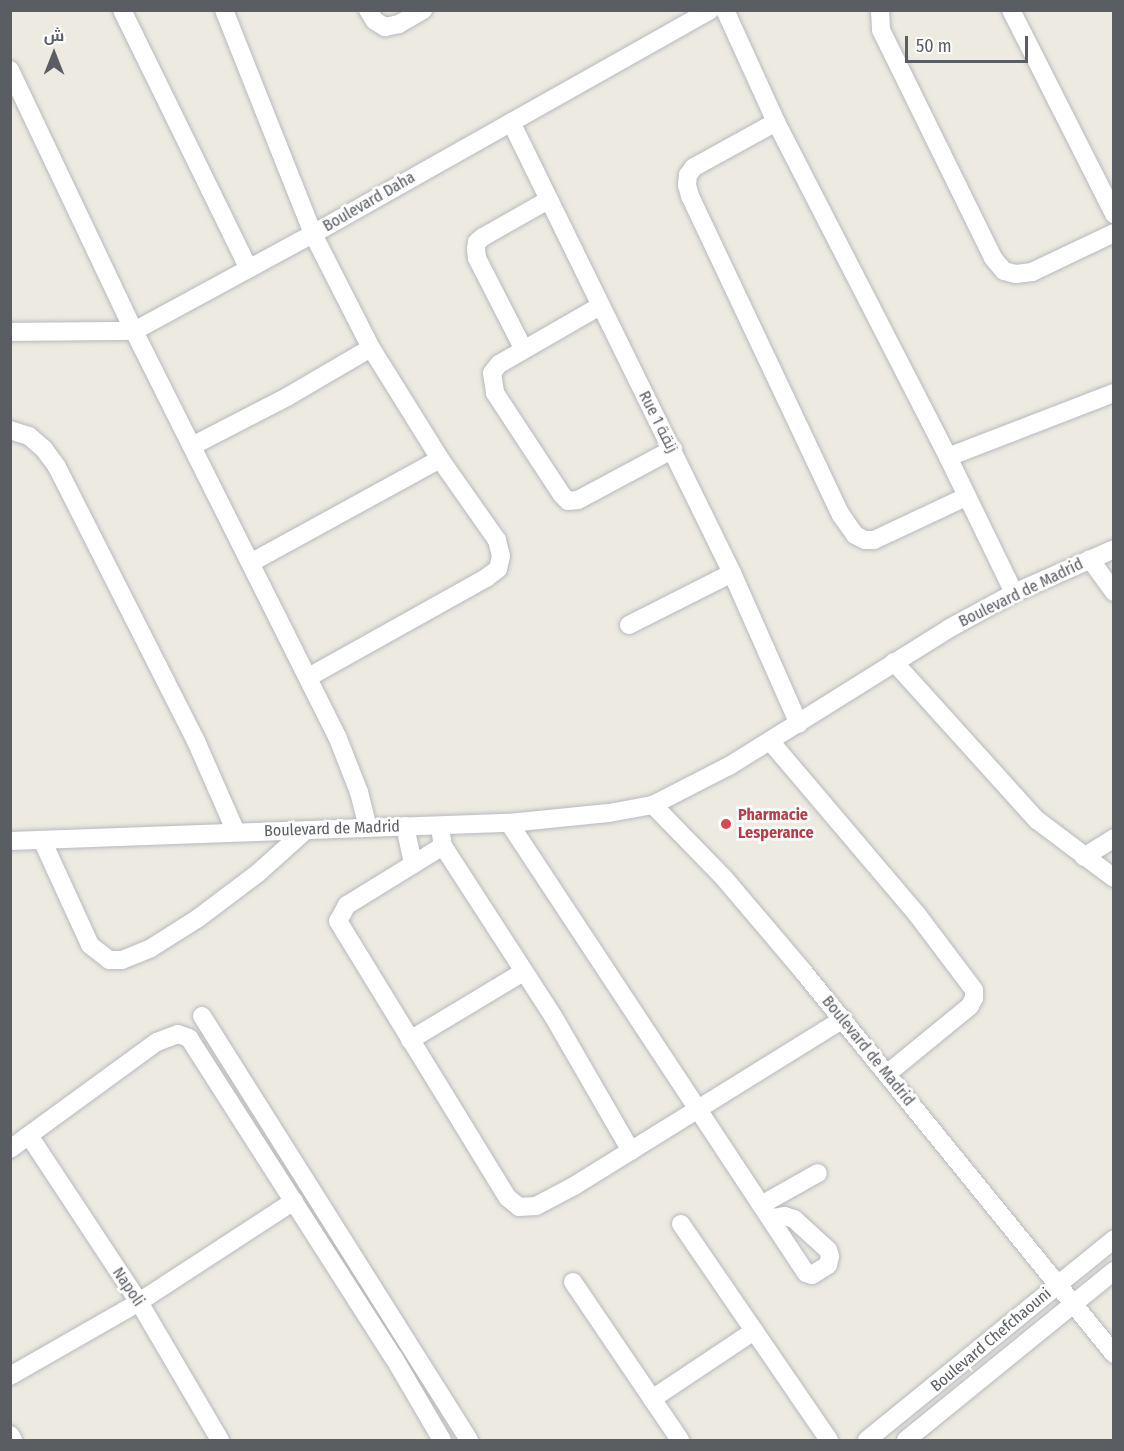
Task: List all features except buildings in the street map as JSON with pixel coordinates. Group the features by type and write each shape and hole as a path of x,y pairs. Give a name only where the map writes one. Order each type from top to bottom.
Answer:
{"street":[{"path":"122,10 249,269"},
{"path":"224,10 313,234 371,348 440,459 496,540 501,556 498,569 486,578 309,678"},
{"path":"368,10 375,21 385,27 399,24 423,10"},
{"name":"Boulevard Daha","path":"10,332 134,331 313,234 710,10"},
{"path":"725,10 776,122 948,457 1014,593"},
{"path":"880,10 881,30 993,258 1004,271 1016,274 1032,272 1113,233"},
{"path":"1011,10 1113,214"},
{"path":"10,70 134,331 309,678 348,762 368,827"},
{"name":"Rue 1 زنقة","path":"511,122 732,573 799,724"},
{"path":"776,122 694,167 688,176 687,185 690,196 841,515 855,535 865,540 874,540 966,497"},
{"path":"523,348 477,258 477,242 548,200"},
{"path":"600,306 523,348 499,364 492,373 491,382 501,403 568,501 578,500 673,450"},
{"path":"192,446 287,397 371,348"},
{"path":"948,457 1113,393"},
{"path":"10,430 29,436 57,467 196,741 236,832"},
{"path":"252,562 440,459"},
{"name":"Boulevard de Madrid","path":"10,841 509,823 609,813 653,805 695,785 799,724 894,662 1014,593 1113,549"},
{"path":"1090,559 1113,592"},
{"path":"629,625 732,573"},
{"path":"894,662 1017,799 1060,840 1113,878"},
{"path":"770,741 916,913 974,990 974,998 970,1006 887,1074"},
{"name":"Boulevard de Madrid","path":"653,805 724,878 843,1019 1072,1306 1113,1354"},
{"path":"509,823 767,1211 818,1173"},
{"path":"439,825 443,846 553,1016 631,1151"},
{"path":"405,826 413,864"},
{"path":"42,840 90,945 109,960 122,960 151,948 197,919 258,873 306,830"},
{"path":"1084,857 1113,838"},
{"path":"443,846 347,905 339,921 508,1198 519,1207 529,1208 543,1203 843,1019"},
{"path":"410,1040 523,972"},
{"path":"202,1016 469,1440"},
{"path":"10,1149 30,1137 157,1042 171,1035 182,1034 189,1038 394,1358 442,1440"},
{"name":"Napoli","path":"30,1137 139,1302 220,1440"},
{"path":"10,1376 139,1302 294,1201"},
{"path":"681,1224 829,1440"},
{"name":"Boulevard Chefchaouni","path":"867,1440 953,1373 1113,1239"},
{"name":"Boulevard Chefchaouni","path":"906,1440 1113,1271"},
{"path":"573,1282 680,1440"},
{"path":"652,1398 754,1331"},
{"path":"10,1435 13,1440"}],"place":[{"name":"Pharmacie Lesperance","path":"726,824"}]}
